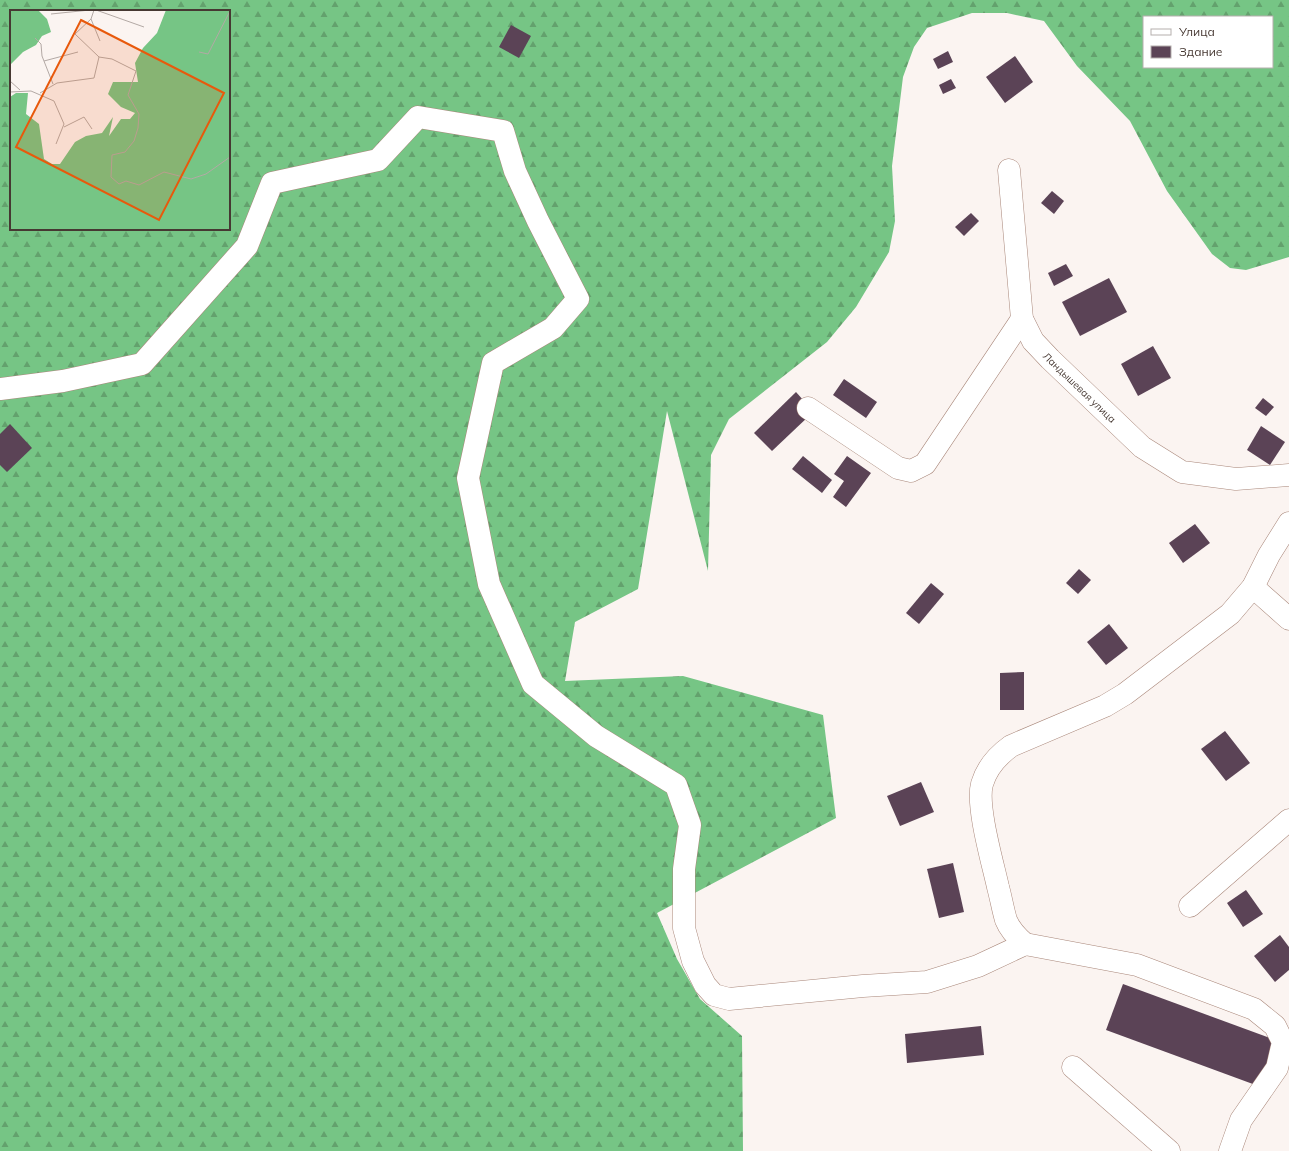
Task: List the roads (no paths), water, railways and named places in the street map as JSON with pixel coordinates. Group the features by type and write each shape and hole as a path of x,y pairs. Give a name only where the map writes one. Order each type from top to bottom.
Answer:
{"street":[{"path":"0,389 63,381 142,364 247,246 272,183 378,160 418,117 503,131 515,171 578,299 554,328 493,363 468,478 489,584 533,684 596,736 676,785 690,825 684,870 684,928 693,961 704,985 714,995 729,999 856,986 927,982 978,966 1025,944"},
{"name":"Ландышевая улица","path":"1010,170 1022,319 1033,341 1142,447 1182,472 1236,479 1289,475"},
{"path":"808,408 898,468 911,471 925,464 1022,319"},
{"path":"1230,1151 1241,1120 1277,1068 1283,1042 1275,1026 1254,1009 1137,965 1025,944 1016,936 1007,921 990,850 981,802 982,785 988,771 998,756 1011,746 1105,706 1125,694 1230,614 1253,587 1269,555 1289,523"},
{"path":"1253,587 1289,619"},
{"path":"1190,906 1289,820"},
{"path":"1073,1067 1169,1151"}]}
